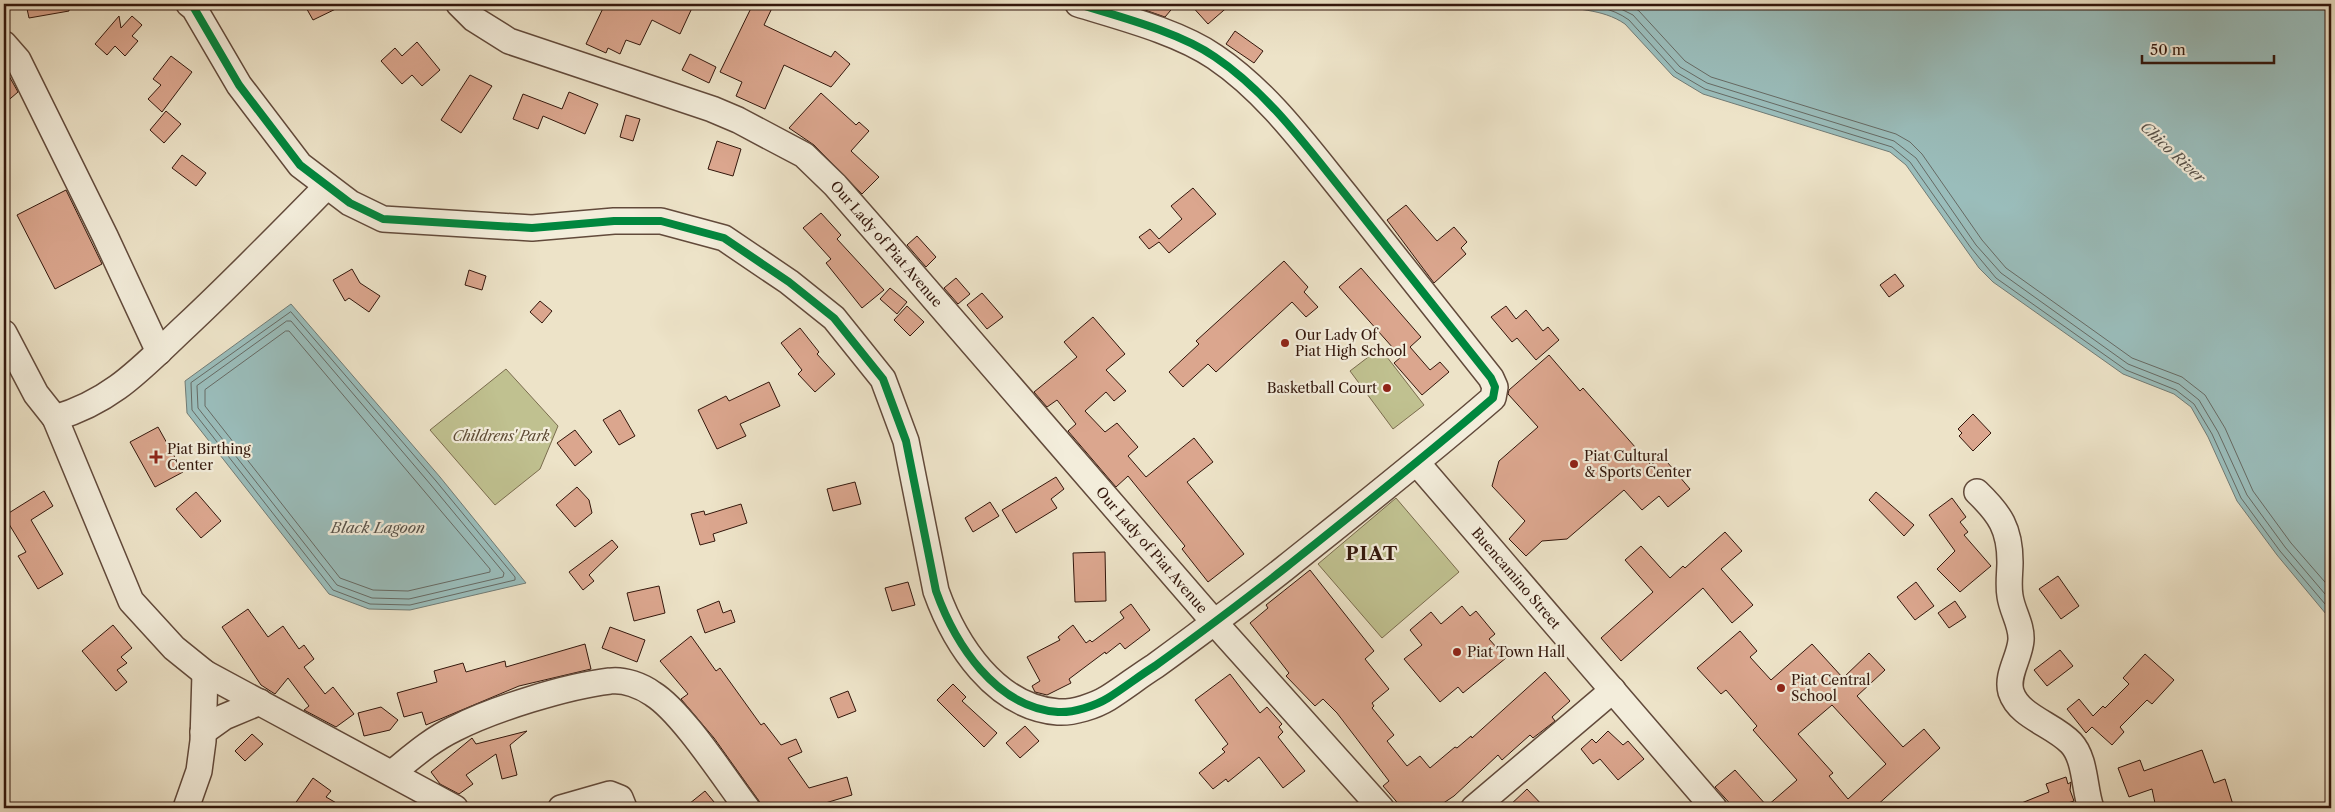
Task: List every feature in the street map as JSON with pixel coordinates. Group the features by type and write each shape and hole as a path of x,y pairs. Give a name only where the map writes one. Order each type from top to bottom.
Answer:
{"street":[{"path":"189,4 194,8 239,85 300,165 350,203 383,219 532,228 614,221 661,220 724,238 789,282 834,318 883,379 906,440 936,591 943,611 981,671 993,682 1020,702 1039,709 1059,712 1084,708 1107,699 1215,624 1417,463 1493,398 1495,387 1491,378 1301,139 1248,83 1215,57 1190,42 1078,4"},
{"name":"Our Lady of Piat Avenue","path":"459,4 474,19 509,40 721,113 804,155 835,185 1215,624 1380,808"},
{"path":"4,44 18,60 105,236 159,352"},
{"path":"55,418 82,410 113,392 159,352 230,285 327,186"},
{"path":"4,333 36,394 55,418 132,601 174,648 205,673 455,808"},
{"name":"Buencamino Street","path":"1417,463 1714,808"},
{"path":"1977,492 1996,511 2010,542 2009,594 2021,638 2020,650 2009,680 2010,689 2014,700 2024,710 2072,744 2083,773 2091,808"},
{"path":"186,808 199,771 203,732 205,673"},
{"path":"392,773 430,743 462,725 492,712 612,681 638,686 655,695 680,720 747,808"},
{"path":"1474,808 1614,690"},
{"path":"203,732 224,716 260,702"},
{"path":"561,808 610,794 620,798 624,808"}],"green space":[{"name":"Basketball Court","path":"1380,348 1424,405 1393,429 1350,371"},
{"name":"Childrens' Park","path":"506,369 558,426 540,469 495,505 430,430"},
{"path":"1396,498 1459,572 1382,638 1318,564"}],"water":[{"name":"Chico River","path":"1547,4 2331,4 2331,620 2277,555 2237,501 2208,437 2191,407 2174,394 2123,374 1993,282 1979,268 1906,165 1890,152 1703,94 1673,76 1625,24 1597,12"},
{"name":"Black Lagoon","path":"291,304 440,477 526,583 410,610 369,609 329,594 187,413 185,381"}],"building":[{"path":"26,4 69,4 69,11 29,18"},
{"path":"304,4 346,4 313,20"},
{"path":"605,4 683,4 692,8 680,34 652,20 640,45 626,40 620,54 608,48 606,53 586,44"},
{"path":"753,4 764,4 772,8 764,25 831,57 835,51 850,64 831,87 784,65 765,109 736,96 742,82 720,72"},
{"path":"1151,4 1176,4 1165,17 1145,10"},
{"path":"1190,4 1231,4 1208,24"},
{"path":"119,16 121,28 132,16 142,25 132,36 138,41 125,56 115,46 107,55 95,44"},
{"path":"1235,31 1263,51 1254,63 1226,44"},
{"path":"417,42 440,70 422,86 412,75 402,84 381,61 395,48 402,56"},
{"path":"690,54 716,67 709,83 682,70"},
{"path":"171,56 192,72 162,112 148,99 161,85 153,79"},
{"path":"4,67 18,92 4,104"},
{"path":"470,75 492,86 461,133 441,120"},
{"path":"569,92 598,104 585,134 543,116 538,129 513,119 523,94 562,109"},
{"path":"821,93 856,125 859,122 869,131 851,151 879,177 862,194 814,145 789,128"},
{"path":"166,111 181,124 164,143 150,130"},
{"path":"626,115 640,119 633,141 620,137"},
{"path":"717,141 741,149 733,176 708,169"},
{"path":"182,155 206,173 196,186 172,168"},
{"path":"1193,188 1216,214 1169,253 1159,242 1149,249 1139,237 1150,229 1159,239 1182,219 1171,206"},
{"path":"66,190 102,264 55,289 17,215"},
{"path":"1406,205 1437,241 1454,227 1467,242 1461,248 1466,254 1434,283 1387,220"},
{"path":"821,213 841,235 837,239 884,290 862,308 826,263 831,259 803,228"},
{"path":"917,236 936,257 926,267 907,245"},
{"path":"1284,261 1308,287 1304,292 1318,307 1306,317 1292,302 1216,372 1208,364 1183,387 1169,372 1199,344 1196,341"},
{"path":"1361,268 1421,337 1410,347 1430,370 1440,362 1449,372 1422,395 1394,363 1401,357 1339,287"},
{"path":"352,269 360,283 380,296 369,312 349,298 345,301 333,280"},
{"path":"469,270 486,276 482,290 465,285"},
{"path":"1895,274 1904,286 1889,297 1880,285"},
{"path":"956,278 970,294 958,304 944,288"},
{"path":"890,288 907,302 897,314 880,299"},
{"path":"982,293 1003,317 987,329 967,305"},
{"path":"540,301 552,311 542,323 530,312"},
{"path":"907,306 924,322 910,336 894,320"},
{"path":"1506,306 1516,319 1526,310 1543,331 1548,327 1559,340 1536,360 1517,338 1512,342 1491,317"},
{"path":"1093,317 1125,354 1106,370 1126,391 1114,401 1106,392 1085,411 1105,432 1117,423 1138,447 1128,456 1146,477 1194,438 1213,462 1187,482 1244,554 1208,582 1182,549 1185,546 1128,476 1116,487 1068,431 1076,424 1057,400 1047,407 1034,392 1077,357 1064,342"},
{"path":"800,328 819,352 817,354 835,374 815,392 798,374 802,370 781,343"},
{"name":"Piat Cultural & Sports Center","path":"1549,355 1580,391 1583,388 1651,465 1662,456 1690,489 1668,507 1659,496 1642,510 1624,490 1567,539 1542,541 1526,556 1509,539 1525,521 1492,486 1499,461 1538,427 1508,394 1509,390"},
{"path":"769,382 780,406 740,424 746,436 717,449 698,410 726,396 729,401"},
{"path":"620,410 635,436 619,445 603,420"},
{"path":"1973,414 1991,433 1973,451 1959,436 1962,433 1958,429"},
{"name":"Piat Birthing Center","path":"158,427 183,472 155,487 130,442"},
{"path":"575,430 592,452 575,466 557,443"},
{"path":"1056,477 1064,489 1051,499 1057,508 1016,533 1002,510"},
{"path":"855,482 861,504 833,511 827,489"},
{"path":"577,487 589,500 592,513 575,527 556,505"},
{"path":"44,491 53,506 31,520 63,574 38,589 18,556 26,552 4,516"},
{"path":"196,492 221,521 201,538 176,509"},
{"path":"1876,492 1914,525 1904,536 1869,500"},
{"path":"1952,498 1966,517 1960,522 1968,532 1964,535 1991,566 1960,592 1937,569 1955,551 1929,515"},
{"path":"990,502 999,516 973,532 965,518"},
{"path":"741,504 747,523 713,534 715,541 700,545 691,514 704,511 705,515"},
{"path":"1725,532 1742,551 1721,569 1753,605 1732,623 1703,588 1621,661 1601,638 1653,592 1625,560 1641,546 1670,578 1683,566 1685,568"},
{"path":"612,540 618,547 589,575 594,581 583,590 569,572"},
{"path":"1105,552 1106,601 1075,602 1073,553"},
{"path":"1310,570 1374,651 1365,659 1389,689 1372,703 1374,706 1372,708 1394,735 1387,741 1407,766 1420,756 1430,768 1455,747 1457,748 1471,736 1472,738 1545,672 1570,701 1552,717 1555,721 1533,738 1530,735 1502,760 1498,755 1454,796 1436,808 1402,808 1383,786 1389,781 1337,713 1323,699 1315,706 1286,676 1289,673 1250,623 1268,608 1266,605"},
{"path":"2058,576 2079,606 2061,619 2039,589"},
{"path":"908,582 915,605 892,611 885,588"},
{"path":"1916,582 1934,606 1915,620 1897,597"},
{"path":"659,586 665,613 634,621 627,593"},
{"path":"719,601 723,613 731,610 735,622 705,633 697,610"},
{"path":"1955,601 1966,617 1949,628 1938,613"},
{"path":"1131,604 1150,630 1125,649 1120,643 1106,654 1105,652 1069,679 1071,683 1047,695 1035,692 1032,686 1040,681 1027,657 1060,640 1058,637 1073,625 1086,643 1090,640 1092,642 1124,618 1120,612"},
{"name":"Piat Town Hall","path":"1462,606 1470,616 1476,611 1495,634 1489,639 1506,658 1463,693 1458,687 1440,702 1404,659 1422,645 1410,630 1431,612 1441,624"},
{"path":"248,609 268,637 283,626 299,649 304,645 314,659 304,667 325,694 333,687 354,714 336,727 304,710 309,706 288,678 275,694 261,685 222,627"},
{"path":"113,625 132,648 121,657 127,663 117,670 127,682 116,691 82,651"},
{"path":"610,627 645,640 637,662 602,648"},
{"path":"1740,631 1757,651 1750,657 1771,680 1812,644 1843,678 1869,653 1885,670 1857,696 1903,747 1924,729 1940,748 1874,808 1734,808 1715,787 1735,770 1767,806 1797,780 1753,730 1757,726 1726,690 1721,694 1697,668","holes":["1832,705 1886,764 1848,799 1829,776 1833,773 1798,734"]},
{"path":"691,636 716,671 720,668 761,725 764,723 781,745 796,739 802,752 788,758 809,788 847,777 852,795 822,804 825,808 764,808 714,738 681,699 688,694 660,661"},
{"path":"585,644 591,669 519,686 426,725 422,712 404,717 397,693 437,682 434,671 463,663 466,672 505,661 506,667"},
{"path":"2060,650 2073,666 2047,686 2034,670"},
{"path":"2145,654 2174,680 2152,704 2147,700 2120,727 2124,732 2112,745 2092,727 2086,733 2067,709 2079,699 2093,716 2103,706 2105,708 2129,684 2123,678"},
{"path":"1230,674 1260,713 1267,707 1282,724 1279,727 1283,732 1278,737 1305,771 1283,788 1259,757 1228,782 1226,779 1213,789 1199,773 1225,752 1222,749 1228,744 1195,700"},
{"path":"953,684 966,697 962,701 997,733 984,747 937,700"},
{"path":"848,691 856,711 838,718 830,698"},
{"path":"381,707 398,720 390,730 364,736 358,713"},
{"path":"1025,726 1039,741 1020,758 1006,743"},
{"path":"527,731 510,745 517,775 502,779 496,754 466,775 473,784 459,794 440,784 431,772 472,738 476,744"},
{"path":"1608,731 1623,745 1628,741 1644,759 1618,780 1600,759 1593,764 1581,749 1592,739 1596,743"},
{"path":"252,734 263,744 245,761 235,751"},
{"path":"2202,750 2214,783 2225,779 2234,808 2156,808 2152,789 2129,797 2118,768 2140,760 2144,771"},
{"path":"2066,777 2068,784 2071,782 2070,790 2074,801 2052,808 2009,808 2049,792 2046,784"},
{"path":"313,778 331,791 326,797 345,808 292,808"},
{"path":"1527,789 1545,808 1507,808"},
{"path":"705,791 719,808 684,808"}],"cycle path":[{"path":"189,4 194,8 239,85 300,165 350,203 383,219 532,228 614,221 661,221 724,238 789,282 834,318 883,379 906,441 936,591 954,632 980,670 997,685 1015,698 1035,708 1058,712 1084,708 1108,698 1220,618 1416,463 1493,398 1495,387 1491,378 1316,157 1252,86 1215,57 1184,40 1149,26 1078,4"}],"place":[{"name":"Our Lady Of Piat High School","path":"1285,343"},
{"name":"Basketball Court","path":"1387,388"},
{"name":"Piat Birthing Center","path":"156,457"},
{"name":"Piat Cultural & Sports Center","path":"1574,464"},
{"name":"Piat Town Hall","path":"1457,652"},
{"name":"Piat Central School","path":"1781,688"}],"district":[{"name":"PIAT","path":"1372,553"}]}
